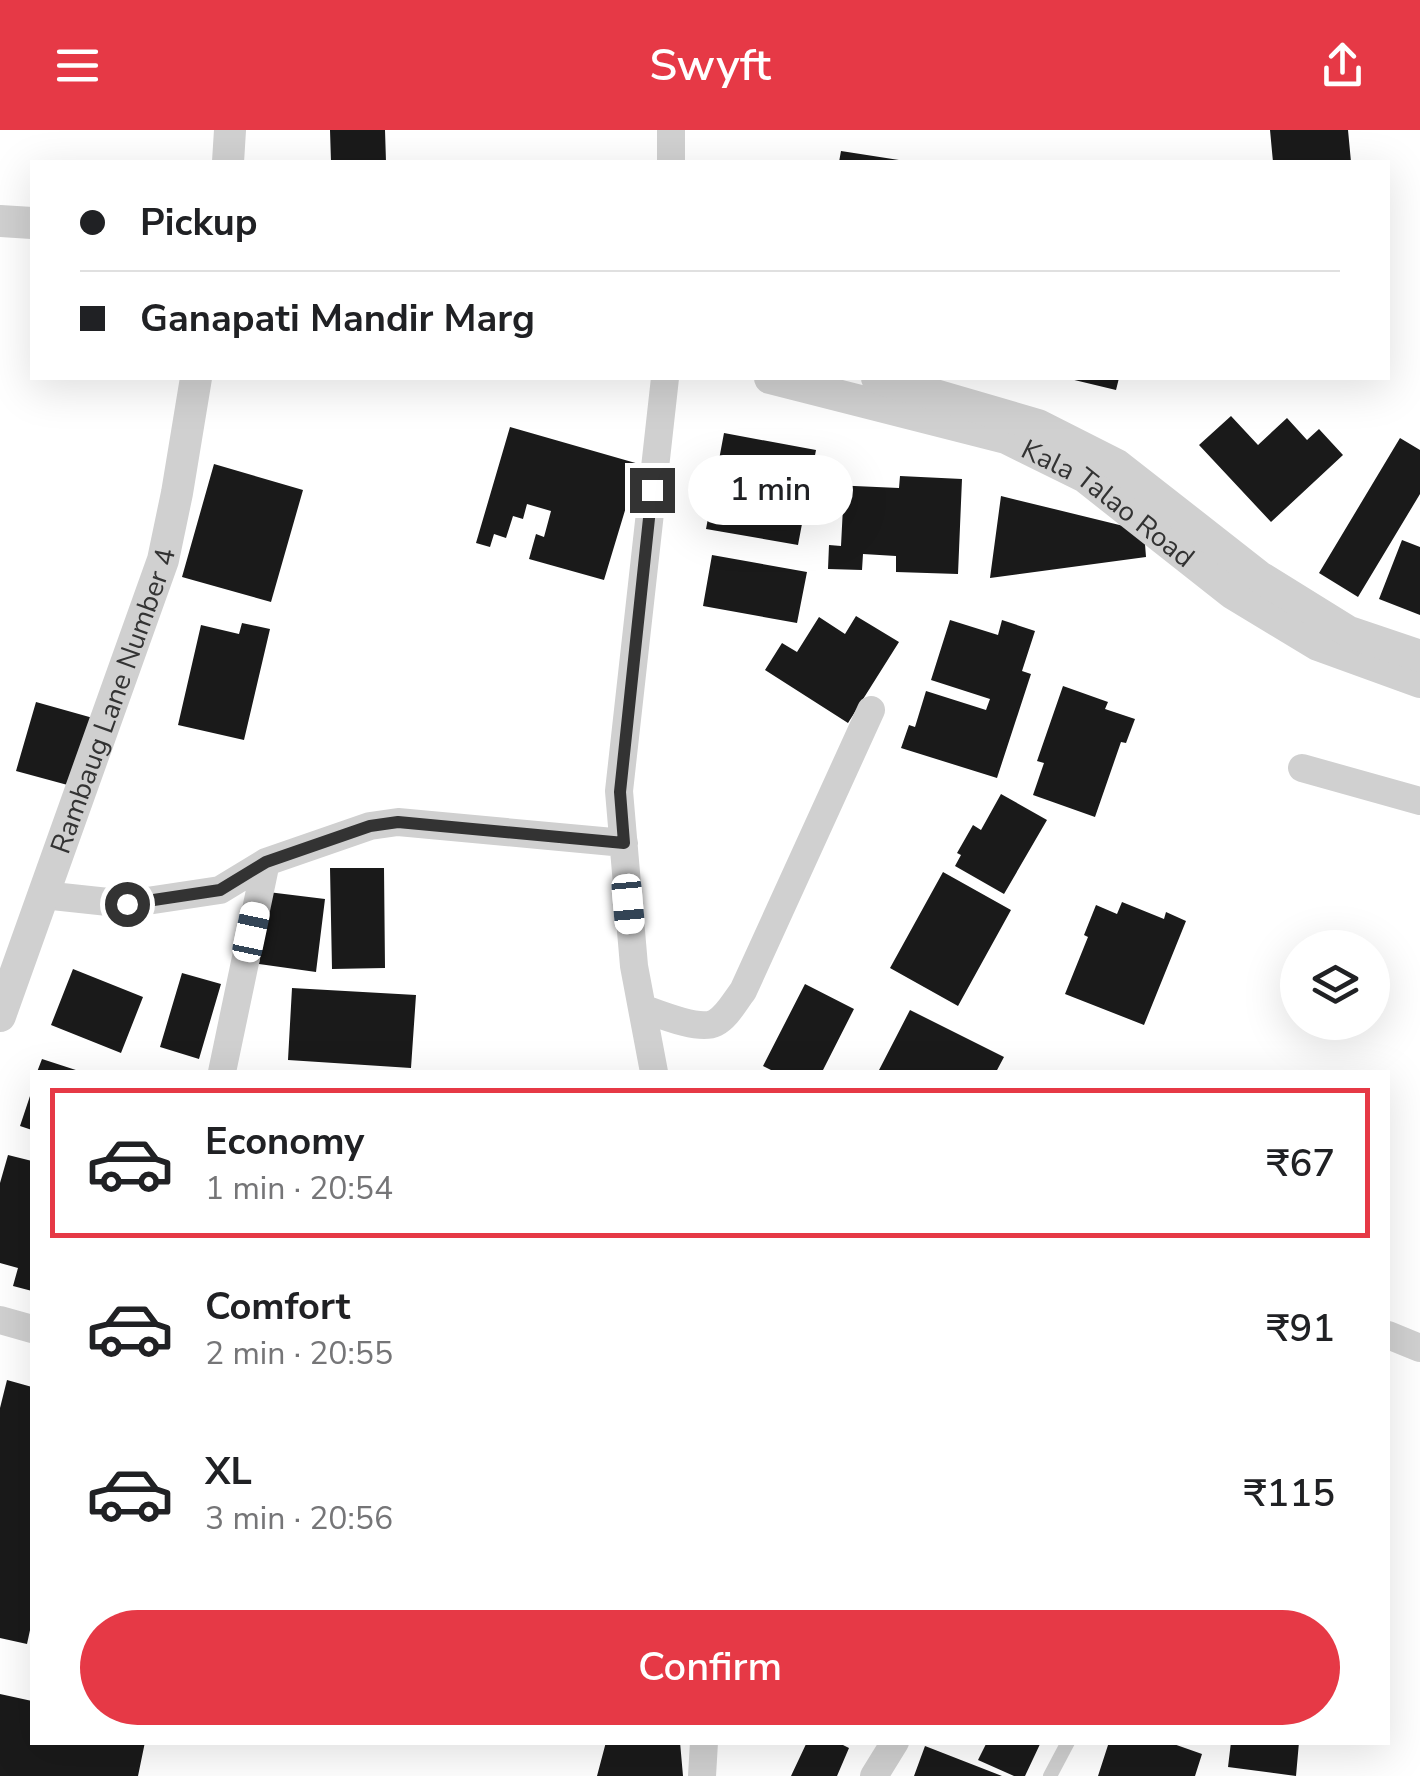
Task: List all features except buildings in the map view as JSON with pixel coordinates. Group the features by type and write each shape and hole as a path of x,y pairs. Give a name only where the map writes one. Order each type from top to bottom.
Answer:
{"street":[{"path":"228,160 230,130"},
{"path":"671,130 671,160"},
{"path":"0,222 30,224"},
{"name":"Rambaug Lane Number 4","path":"0,1016 163,560 196,380"},
{"path":"654,1070 634,966 620,792 665,380"},
{"name":"Kala Talao Road","path":"778,380 1006,438 1085,478 1232,593 1318,645 1420,682"},
{"name":"Kala Talao Road","path":"885,380 1038,426 1117,465 1260,577 1350,632 1420,656"},
{"path":"642,1008 698,1025 714,1024 727,1012 743,991 871,710"},
{"path":"1302,768 1420,801"},
{"path":"44,895 127,904 220,890 266,862 353,831 398,822 624,843"},
{"path":"222,1070 266,862"},
{"path":"0,1320 30,1328"},
{"path":"1390,1336 1420,1348"},
{"path":"702,1776 704,1745"},
{"path":"874,1776 893,1745"}],"lane":[{"path":"1050,1776 1066,1745"}],"route":[{"path":"127,904 220,890 266,862 320,841 398,822 624,843 620,792 652,490"}]}
